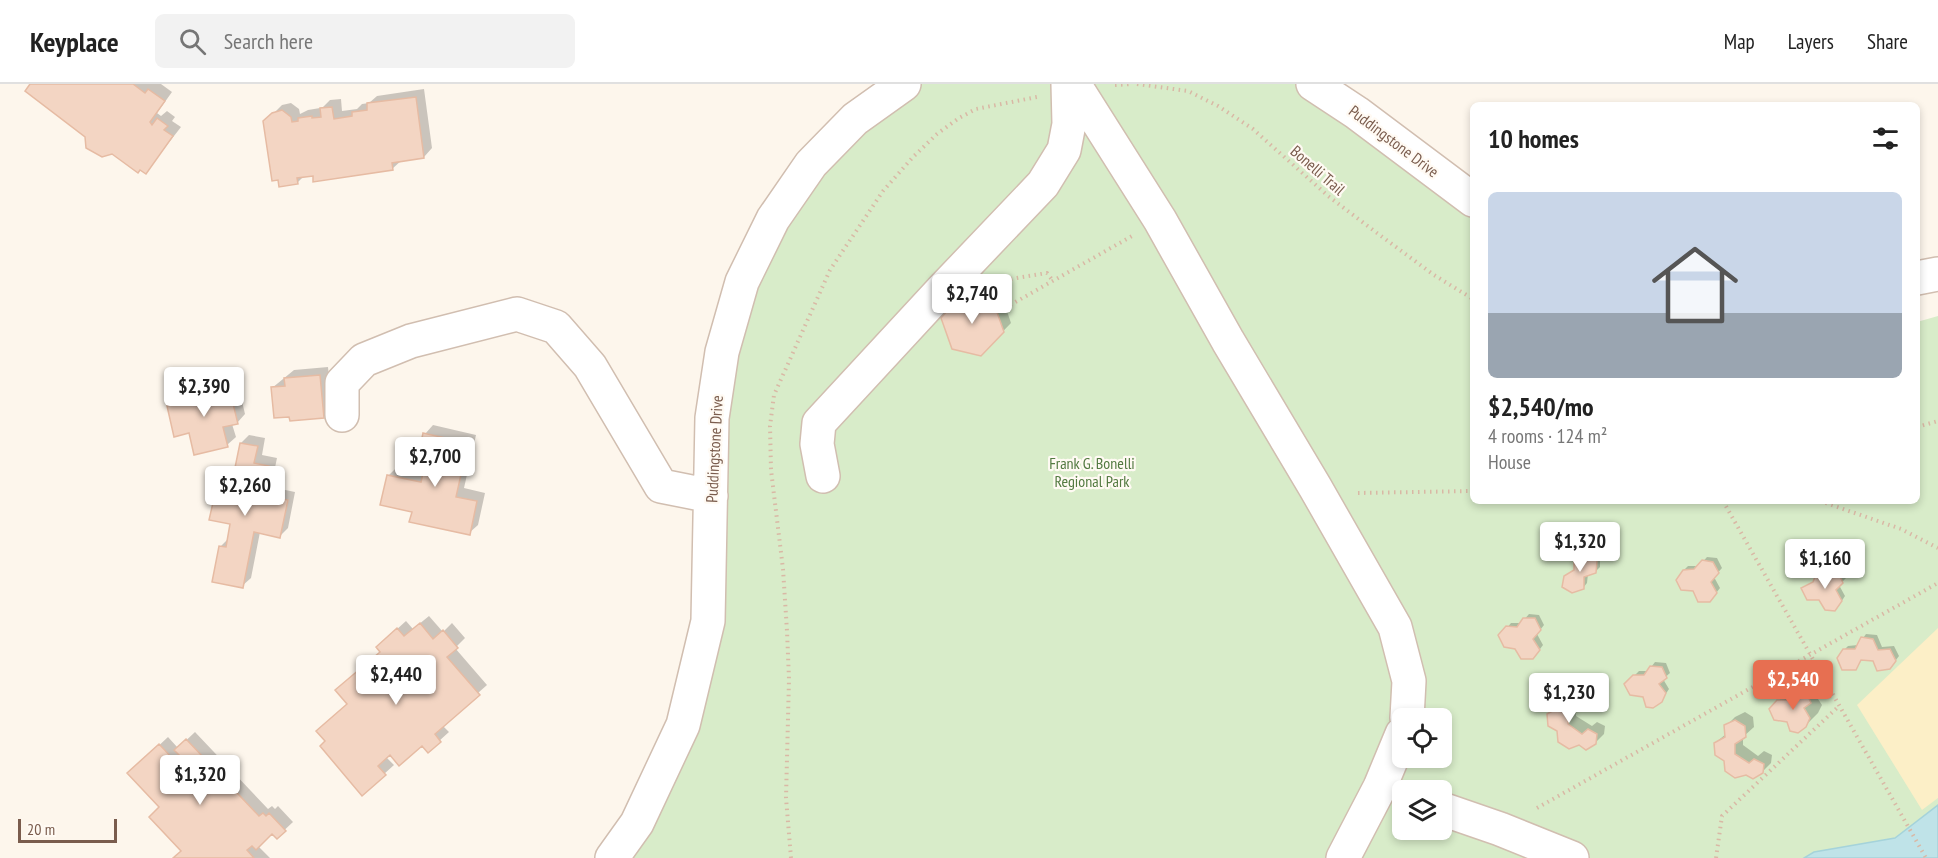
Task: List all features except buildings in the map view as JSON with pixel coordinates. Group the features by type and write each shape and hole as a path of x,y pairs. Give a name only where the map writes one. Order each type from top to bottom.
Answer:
{"street":[{"name":"Puddingstone Drive","path":"612,858 637,823 683,725 708,621 712,418 722,352 742,282 772,219 811,164 855,119 904,84"},
{"path":"823,476 817,444 819,423 1043,184 1064,150 1069,124 1068,84"},
{"path":"1074,84 1160,220 1227,342 1315,487 1395,627 1409,681 1408,708"},
{"name":"Puddingstone Drive","path":"1313,84 1357,113 1470,198"},
{"path":"1920,277 1938,274"},
{"path":"342,415 342,383 364,360 411,341 517,314 556,327 590,366 661,486 711,496"},
{"path":"1343,858 1391,791 1395,768"},
{"path":"1452,812 1572,858"}],"path":[{"name":"Bonelli Trail","path":"1137,84 1188,91 1218,106 1253,129 1328,196 1434,275 1470,298"},
{"path":"1920,426 1938,421"},
{"path":"1354,494 1470,491"},
{"path":"1725,504 1926,858"},
{"path":"1829,504 1901,529 1938,548"},
{"path":"1500,829 1938,583"},
{"path":"1716,858 1722,816 1839,706"}],"green space":[{"name":"Frank G. Bonelli Regional Park","path":"904,84 1313,84 1470,198 1470,504 1920,504 1920,321 1938,316 1938,858 612,858 683,725 712,418 773,219"}],"sand":[{"path":"1938,628 1938,798 1922,810 1857,705"}],"water":[{"path":"1938,805 1938,858 1804,858 1814,852 1895,838"}]}
